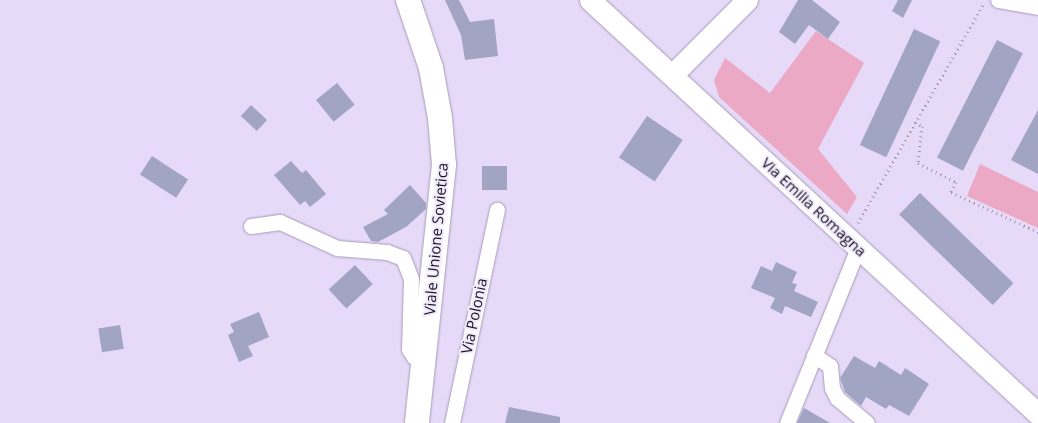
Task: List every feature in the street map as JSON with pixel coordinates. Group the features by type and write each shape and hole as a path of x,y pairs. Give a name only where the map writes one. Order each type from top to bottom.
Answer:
{"main road":[{"name":"Viale Unione Sovietica","path":"408,0 430,68 440,118 444,157 441,212 417,423"},
{"name":"Via Emilia Romagna","path":"590,0 1038,414"},
{"path":"672,75 747,0"}],"street":[{"path":"998,0 1038,7"},
{"name":"Via Polonia","path":"452,423 497,210"},
{"path":"251,226 280,222 337,248 387,252 403,258 411,279 409,350 414,357 424,360"},
{"path":"787,423 854,244"},
{"path":"814,355 830,366 832,388 837,398 867,423"}],"path":[{"path":"854,244 915,122 985,0"},
{"path":"915,122 922,126 918,163 956,182 951,192 1038,232"}],"shaded area":[{"path":"816,31 864,63 818,149 857,197 847,214 719,97 714,80 725,58 770,93"},
{"path":"980,164 1038,192 1038,228 967,196"}],"building":[{"path":"445,0 459,0 470,22 494,19 498,56 465,60 461,35"},
{"path":"798,0 812,0 840,22 828,39 809,25 795,44 779,32"},
{"path":"898,0 912,0 903,18 892,11"},
{"path":"914,29 940,41 886,157 860,145"},
{"path":"997,40 1023,53 963,171 937,158"},
{"path":"337,83 355,105 334,122 316,100"},
{"path":"251,105 267,120 257,131 241,116"},
{"path":"1038,110 1038,174 1011,160"},
{"path":"647,116 683,140 655,181 619,157"},
{"path":"152,156 188,179 176,198 140,174"},
{"path":"291,161 302,173 306,170 326,194 310,207 305,201 300,205 274,175"},
{"path":"482,166 507,166 507,190 482,190"},
{"path":"410,185 426,203 426,209 406,227 378,242 371,241 363,227 388,214 384,210"},
{"path":"920,193 1014,283 993,305 899,215"},
{"path":"776,262 797,272 792,283 797,284 794,291 818,302 811,317 785,306 782,314 770,308 775,298 751,288 761,266 772,271"},
{"path":"355,265 373,284 346,309 329,290"},
{"path":"259,312 269,337 248,346 253,356 239,362 228,335 234,332 230,324"},
{"path":"120,325 124,349 102,352 98,328"},
{"path":"854,356 875,368 879,361 901,375 905,368 929,384 909,416 889,405 886,409 866,397 861,406 845,392 840,378"},
{"path":"509,407 560,417 560,423 505,423"},
{"path":"804,408 830,423 797,423"}]}
